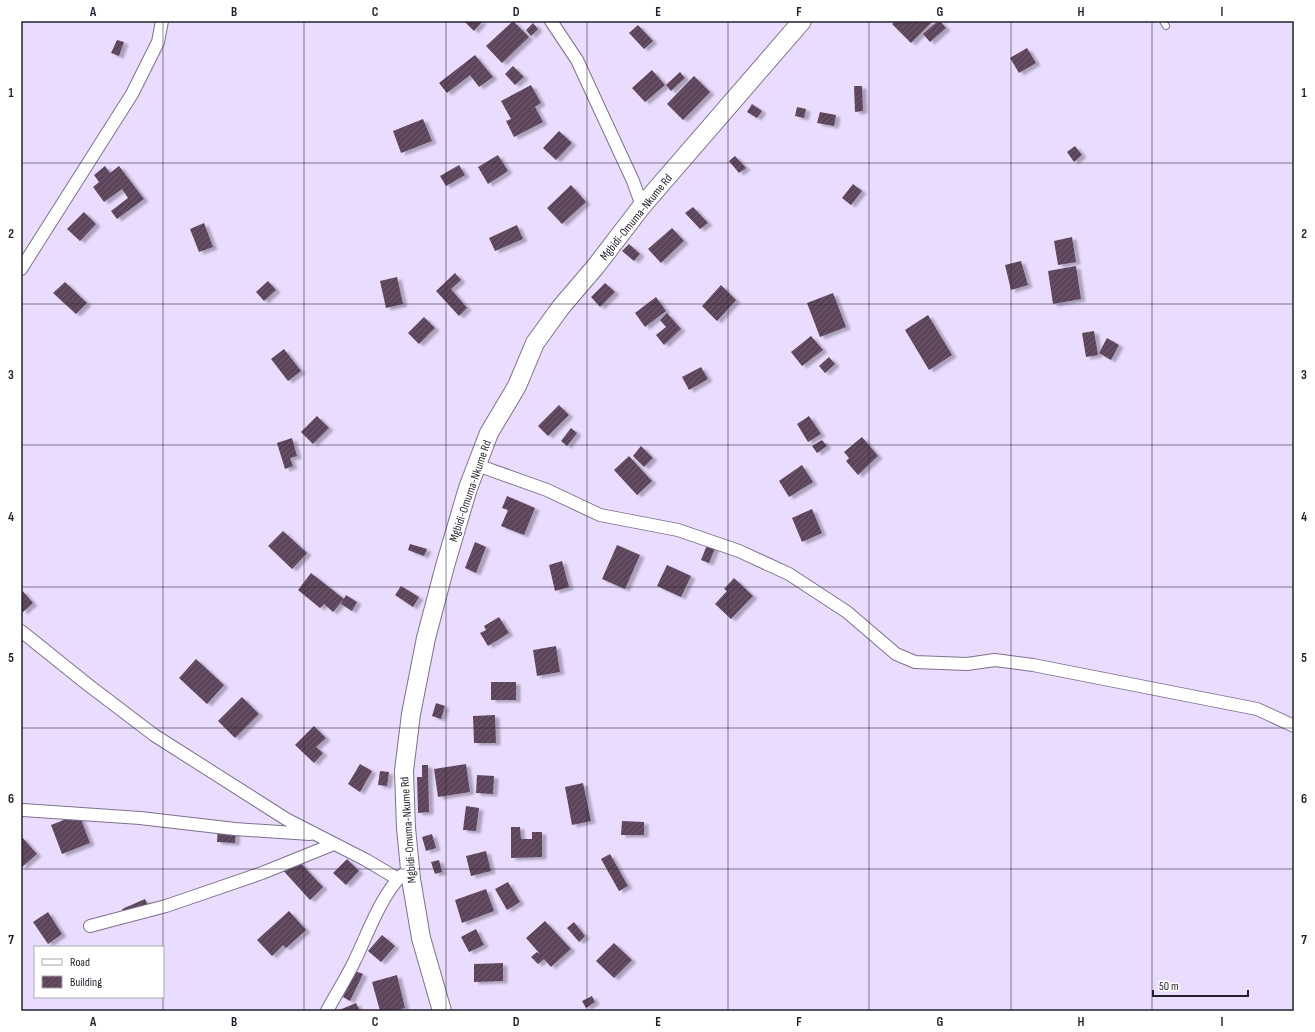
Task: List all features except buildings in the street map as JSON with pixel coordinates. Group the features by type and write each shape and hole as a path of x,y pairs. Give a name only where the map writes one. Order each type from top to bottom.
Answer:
{"street":[{"path":"21,270 132,94 158,42 162,21"},
{"path":"551,21 577,60 633,181 642,206"},
{"name":"Mgbidi-Omuma-Nkume Rd","path":"442,1011 404,874 406,828 404,772 411,714 426,638 468,488 489,433 517,386 535,343 561,307 596,266 642,206 802,21"},
{"path":"477,465 547,490 600,515 678,530 746,554 789,574 847,612 896,654 915,662 968,664 995,660 1033,665 1256,710 1294,726"},
{"path":"21,631 154,735 286,819 366,860 404,874 382,904 354,962 327,1011"},
{"path":"23,810 140,818 235,829 316,835"},
{"path":"90,926 166,906 262,872 334,844"}]}
